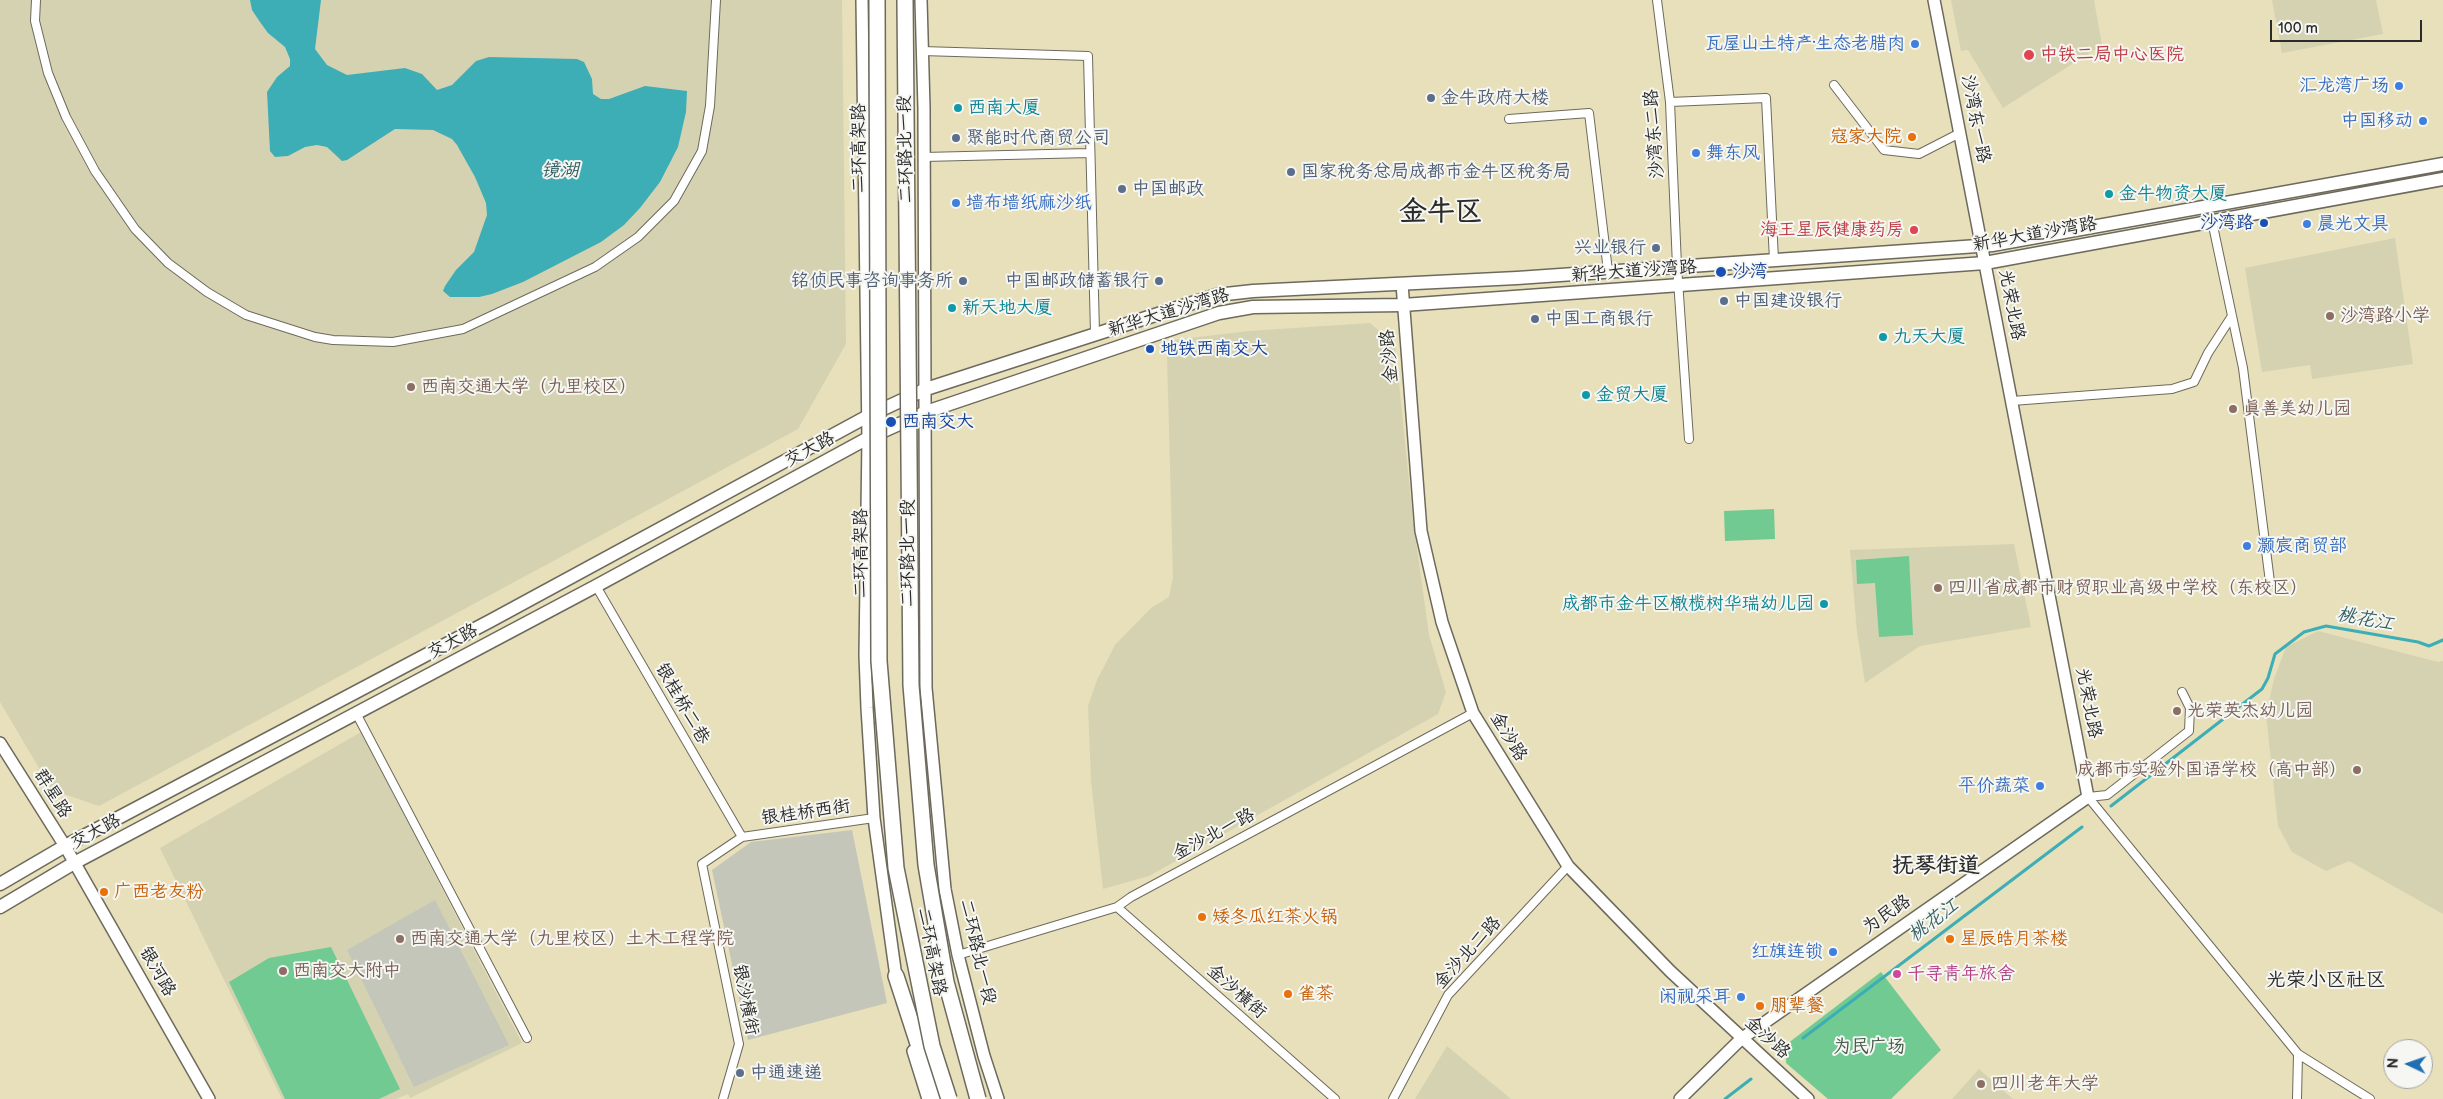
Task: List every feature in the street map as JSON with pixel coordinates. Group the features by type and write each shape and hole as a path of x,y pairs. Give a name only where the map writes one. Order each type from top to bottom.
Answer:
{"highway":[{"name":"二环高架路","path":"877,0 879,661 896,868 932,1046 949,1099"},
{"name":"二环高架路","path":"905,0 911,685 926,866 946,982 978,1099"},
{"path":"896,976 936,1099"}],"main road":[{"name":"新华大道沙湾路","path":"926,389 1217,295 1253,291 1402,284 1982,246 2443,164"},
{"name":"新华大道沙湾路","path":"926,412 1219,313 1253,307 1403,305 1985,263 2443,179"},
{"name":"交大路","path":"0,884 65,846 492,620 868,416 926,389"},
{"name":"交大路","path":"0,907 74,863 596,586 868,438 926,412"}],"street":[{"path":"36,0 35,21 48,72 66,117 95,171 135,229 168,264 207,292 246,314 315,337 332,340 392,342 464,329 595,267 638,237 674,201 702,151 710,106 716,0"},
{"path":"862,0 868,416 865,655 874,818 905,1027 928,1099"},
{"name":"二环路北一段","path":"921,0 926,389 926,688 945,889 958,955 984,1056 998,1099"},
{"name":"沙湾东二路","path":"1658,0 1670,102 1677,266 1690,439"},
{"name":"沙湾东一路","path":"1934,0 1982,246"},
{"path":"922,51 1088,56 1095,333"},
{"path":"1834,86 1884,150 1920,154 1960,133"},
{"path":"1670,102 1766,98 1774,260"},
{"path":"1509,119 1589,112 1608,271"},
{"path":"924,158 1089,153"},
{"path":"2212,221 2243,368 2270,582"},
{"name":"光荣北路","path":"1982,246 2088,797 2298,1054 2370,1099"},
{"name":"金沙路","path":"1402,284 1421,531 1442,622 1473,713 1568,866 1670,971 1741,1039 1808,1099"},
{"path":"2012,401 2172,389 2194,382 2208,353 2232,316"},
{"name":"银桂桥二巷","path":"596,586 742,837"},
{"name":"为民路","path":"1680,1099 1741,1039 2088,797 2107,795 2189,731 2190,708 2182,692"},
{"path":"356,713 528,1038"},
{"name":"金沙北一路","path":"958,955 1117,907 1139,893 1473,713"},
{"name":"群星路","path":"0,743 74,863"},
{"name":"银桂桥西街","path":"742,837 874,818"},
{"name":"银沙横街","path":"723,1099 739,1044 702,864 742,837"},
{"name":"银河路","path":"74,863 209,1099"},
{"name":"金沙北二路","path":"1393,1099 1448,995 1568,866"},
{"name":"金沙横街","path":"1117,907 1335,1099"},
{"path":"2297,1099 2298,1054"}],"shaded area":[{"name":"西南交通大学（九里校区）","path":"0,0 842,0 846,344 798,429 99,806 52,790 0,702"},
{"name":"中铁二局中心医院","path":"1951,0 2094,0 2102,45 2003,108 1968,50 1961,51"},
{"path":"2272,0 2376,0 2383,34 2282,53"},
{"name":"沙湾路小学","path":"2395,238 2413,364 2312,379 2310,365 2262,372 2245,268"},
{"path":"1370,323 1395,344 1413,520 1429,635 1446,692 1438,714 1149,876 1103,889 1091,781 1088,706 1097,680 1115,645 1151,608 1169,597 1173,577 1167,355 1173,340 1249,331"},
{"name":"四川省成都市财贸职业高级中学校（东校区）","path":"2014,544 2031,627 1920,646 1865,683 1857,632 1850,550"},
{"name":"成都市实验外国语学校（高中部）","path":"2318,631 2438,662 2443,661 2443,914 2349,861 2326,871 2292,852 2278,826 2266,714 2274,679 2286,647"},
{"path":"361,732 522,1043 410,1098 408,1094 396,1099 282,1099 160,848"},
{"path":"852,830 887,1003 748,1040 712,870 751,842"},
{"path":"435,900 509,1045 414,1087 347,950"},
{"path":"1447,1046 1511,1099 1415,1099"},
{"name":"四川老年大学","path":"1979,1069 2013,1099 1952,1099"}],"green space":[{"path":"1774,509 1775,539 1725,541 1724,511"},
{"path":"1909,556 1913,635 1879,637 1875,583 1857,584 1856,560"},
{"path":"331,947 400,1089 379,1099 285,1099 229,982 269,958"},
{"name":"为民广场","path":"1881,972 1941,1050 1891,1099 1828,1099 1786,1063 1787,1044"}],"water":[{"name":"镜湖","path":"250,0 321,0 315,49 327,65 347,75 405,68 422,74 437,90 452,85 476,61 489,57 577,59 584,62 592,79 593,94 601,99 609,99 645,86 687,91 686,112 678,147 660,182 640,208 624,225 601,242 523,282 492,294 479,297 450,297 443,291 445,286 456,270 474,252 487,215 486,203 475,177 457,145 452,139 433,130 395,129 347,160 342,161 327,147 317,145 305,147 288,156 275,157 270,151 267,92 277,77 290,66 290,59 285,47 268,33 260,22 252,10"}],"waterway":[{"name":"桃花江","path":"2111,806 2262,689 2268,678 2275,654 2304,632 2326,626 2418,642 2429,646 2443,640"},
{"name":"桃花江","path":"1803,1038 2082,827"},
{"name":"桃花江","path":"1725,1099 1751,1079"}],"place":[{"name":"瓦屋山土特产·生态老腊肉","path":"1915,44"},
{"name":"中铁二局中心医院","path":"2029,55"},
{"name":"汇龙湾广场","path":"2399,86"},
{"name":"金牛政府大楼","path":"1431,98"},
{"name":"西南大厦","path":"958,108"},
{"name":"中国移动","path":"2423,121"},
{"name":"寇家大院","path":"1912,137"},
{"name":"聚能时代商贸公司","path":"956,138"},
{"name":"舞东风","path":"1696,153"},
{"name":"国家税务总局成都市金牛区税务局","path":"1291,172"},
{"name":"中国邮政","path":"1122,189"},
{"name":"金牛物资大厦","path":"2109,194"},
{"name":"墙布墙纸麻沙纸","path":"956,203"},
{"name":"沙湾路","path":"2264,223"},
{"name":"晨光文具","path":"2307,224"},
{"name":"海王星辰健康药房","path":"1914,230"},
{"name":"兴业银行","path":"1656,248"},
{"name":"沙湾","path":"1721,272"},
{"name":"铭侦民事咨询事务所","path":"963,281"},
{"name":"中国邮政储蓄银行","path":"1159,281"},
{"name":"中国建设银行","path":"1724,301"},
{"name":"新天地大厦","path":"952,308"},
{"name":"沙湾路小学","path":"2330,316"},
{"name":"中国工商银行","path":"1535,319"},
{"name":"九天大厦","path":"1883,337"},
{"name":"地铁西南交大","path":"1150,349"},
{"name":"西南交通大学（九里校区）","path":"411,387"},
{"name":"金贸大厦","path":"1586,395"},
{"name":"真善美幼儿园","path":"2233,409"},
{"name":"西南交大","path":"891,422"},
{"name":"灏宸商贸部","path":"2247,546"},
{"name":"四川省成都市财贸职业高级中学校（东校区）","path":"1938,588"},
{"name":"成都市金牛区橄榄树华瑞幼儿园","path":"1824,604"},
{"name":"光荣英杰幼儿园","path":"2177,711"},
{"name":"成都市实验外国语学校（高中部）","path":"2357,770"},
{"name":"平价蔬菜","path":"2040,786"},
{"name":"广西老友粉","path":"104,892"},
{"name":"矮冬瓜红茶火锅","path":"1202,917"},
{"name":"西南交通大学（九里校区）土木工程学院","path":"400,939"},
{"name":"星辰皓月茶楼","path":"1950,939"},
{"name":"红旗连锁","path":"1833,952"},
{"name":"西南交大附中","path":"283,971"},
{"name":"千寻青年旅舍","path":"1897,974"},
{"name":"雀茶","path":"1288,994"},
{"name":"闲视采耳","path":"1741,997"},
{"name":"朋辈餐","path":"1760,1006"},
{"name":"中通速递","path":"740,1073"},
{"name":"四川老年大学","path":"1981,1084"}],"district":[{"name":"金牛区","path":"1441,213"},
{"name":"抚琴街道","path":"1936,866"},
{"name":"光荣小区社区","path":"2326,981"}]}
